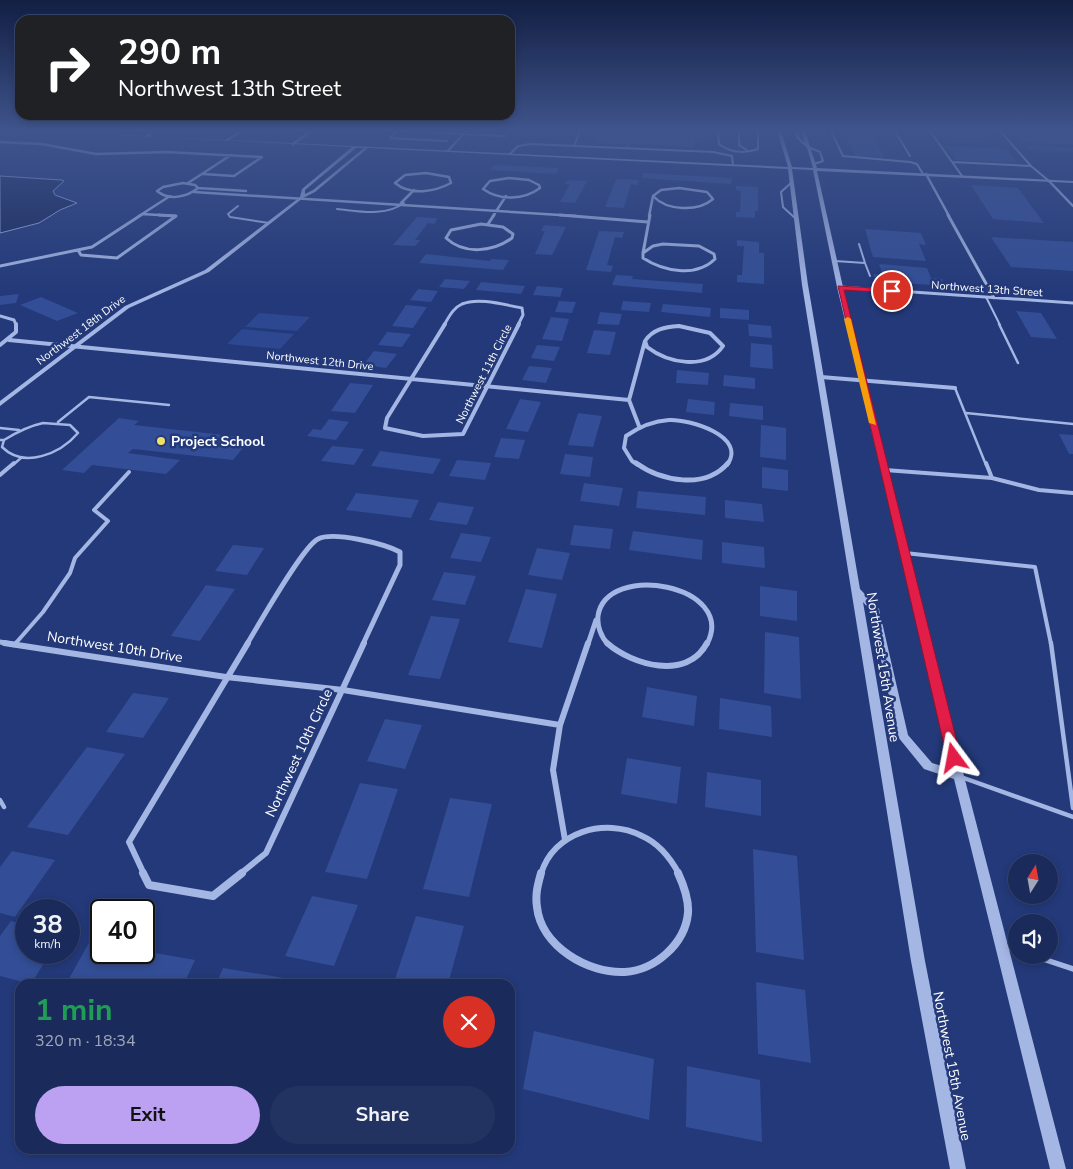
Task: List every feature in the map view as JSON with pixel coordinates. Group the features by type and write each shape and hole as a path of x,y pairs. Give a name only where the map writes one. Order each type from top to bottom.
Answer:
{"street":[{"path":"168,186 157,191 161,195 170,196 194,192 268,195 403,203 648,222"},
{"path":"196,186 198,188 268,195"},
{"name":"Northwest 18th Drive","path":"0,404 127,306 207,271 302,197 303,190 308,186"},
{"path":"302,197 321,186"},
{"path":"397,186 414,190 446,186"},
{"path":"484,186 486,192 506,196 530,194 540,188 539,186"},
{"name":"Northwest 15th Avenue","path":"792,186 805,285 918,961 958,1169"},
{"path":"818,186 840,287 958,776 1058,1169"},
{"path":"931,186 994,298"},
{"path":"1053,186 1073,206"},
{"path":"194,192 198,188"},
{"path":"642,254 646,249 658,245 688,244 708,250 714,254 715,259 712,264 700,268 670,270 649,263 643,258 642,254 653,196 661,190 685,188 707,192 713,199 705,205 686,207 667,205 659,202 653,196"},
{"path":"403,203 414,190"},
{"path":"0,266 92,247 170,196"},
{"path":"488,224 510,230 513,234 512,238 500,246 478,248 456,245 446,238 446,234 460,227 488,224 506,196"},
{"path":"78,250 81,255 117,258 176,216 142,214"},
{"name":"Northwest 13th Street","path":"840,287 1073,303"},
{"name":"Northwest 11th Circle","path":"474,302 522,308 523,315 489,386 463,434 446,438 401,434 384,428 387,418 411,379 453,310 462,304 474,302"},
{"path":"0,316 14,320 17,326 16,332 9,340 0,345"},
{"path":"640,426 629,400 645,341 649,334 667,327 691,327 714,335 723,346 714,357 703,360 683,361 663,358 653,353 647,347 645,341"},
{"name":"Northwest 12th Drive","path":"9,340 629,400"},
{"path":"821,377 955,388"},
{"path":"669,420 698,424 714,430 728,442 732,452 729,462 721,471 696,479 657,476 640,469 625,453 624,442 629,433 640,426 669,420"},
{"name":"Northwest 10th Circle","path":"340,537 386,545 400,552 400,565 266,853 213,896 149,885 129,842 226,677 304,553 318,539 340,537"},
{"path":"565,840 554,770 560,726 600,607 609,596 631,586 658,584 676,589 692,597 704,608 711,622 712,635 706,648 694,658 678,664 659,666 639,664 622,656 608,646 599,633 596,620 600,607"},
{"path":"857,591 874,609 903,737 928,766 958,776"},
{"name":"Northwest 10th Drive","path":"0,642 226,677 343,690"},
{"path":"343,690 560,726"},
{"path":"609,827 640,835 667,854 681,875 688,900 685,925 678,940 661,959 636,971 608,972 582,965 559,949 543,926 536,901 538,879 548,857 565,840 584,831 609,827"}],"lane":[{"path":"337,209 392,210 403,203"},
{"path":"238,206 228,214 230,217 237,220 269,223"},
{"path":"859,244 870,276"},
{"path":"834,261 865,263"},
{"path":"986,297 1018,363"},
{"path":"955,388 992,478"},
{"path":"58,422 89,397 169,405"},
{"path":"966,413 1073,424"},
{"path":"58,422 76,429 78,433 74,439 55,452 36,457 22,457 7,453 2,447 2,440 19,430 37,423 58,422"},
{"path":"0,428 19,430"},
{"path":"0,475 22,457"},
{"path":"885,470 992,478 1039,490 1073,493"},
{"path":"14,645 43,612 70,573 75,558 108,521 94,510 130,472"},
{"path":"905,553 1035,567 1052,647 1073,808"},
{"path":"958,776 1073,817"},
{"path":"0,800 4,807"},
{"path":"1002,946 1008,948"},
{"path":"1058,964 1073,969"}],"shaded area":[{"path":"0,186 59,186 53,191 55,195 77,203 60,210 39,223 0,233"},
{"path":"259,313 310,317 297,331 245,327"},
{"path":"242,329 294,334 280,349 227,344"}],"building":[{"path":"569,186 585,186 575,203 560,202"},
{"path":"613,186 631,186 624,208 605,207"},
{"path":"736,186 758,187 758,211 755,211 755,218 736,217 736,212 740,212 741,191 736,190"},
{"path":"971,186 1018,188 1044,223 993,219"},
{"path":"417,217 438,218 434,224 428,223 415,240 420,240 415,246 393,245"},
{"path":"544,225 566,227 552,255 535,254 545,231 541,231"},
{"path":"865,229 921,233 926,245 919,244 926,261 873,257"},
{"path":"599,231 624,232 622,238 615,237 607,265 613,266 611,272 586,270"},
{"path":"991,237 1073,242 1073,271 1011,267"},
{"path":"737,240 759,242 759,253 764,253 764,284 737,282 737,275 742,275 744,246 737,246"},
{"path":"426,254 490,261 491,259 509,260 503,270 419,263"},
{"path":"879,264 927,268 931,278 942,279 945,286 875,281 873,274 883,275"},
{"path":"616,275 633,276 632,279 703,284 702,293 612,285"},
{"path":"445,279 470,281 464,289 439,287"},
{"path":"481,282 525,286 521,294 476,290"},
{"path":"537,286 563,288 560,297 533,295"},
{"path":"418,289 438,291 431,302 410,300"},
{"path":"19,294 16,303 0,305 0,296"},
{"path":"41,297 78,313 57,321 20,305"},
{"path":"559,301 576,302 572,313 555,312"},
{"path":"623,301 651,303 649,312 621,310"},
{"path":"663,304 711,308 710,317 661,312"},
{"path":"406,305 427,307 413,328 392,326"},
{"path":"720,308 749,310 749,320 720,318"},
{"path":"1016,311 1041,313 1057,339 1031,337"},
{"path":"600,312 622,314 619,325 597,324"},
{"path":"551,317 569,319 562,341 542,339"},
{"path":"748,324 771,326 772,338 749,336"},
{"path":"594,330 616,332 610,355 587,353"},
{"path":"387,332 411,334 402,347 378,345"},
{"path":"751,343 772,345 773,369 750,367"},
{"path":"537,345 560,347 554,361 531,358"},
{"path":"374,351 397,354 386,368 363,365"},
{"path":"529,366 552,368 546,383 522,380"},
{"path":"677,370 709,373 708,385 676,383"},
{"path":"724,375 755,378 755,389 723,386"},
{"path":"350,383 373,385 355,413 331,411"},
{"path":"520,399 541,402 528,432 506,429"},
{"path":"688,399 715,402 714,415 686,412"},
{"path":"730,403 763,406 763,420 729,416"},
{"path":"578,413 602,416 593,447 568,445"},
{"path":"119,418 139,421 134,425 251,438 233,460 133,449 128,453 180,460 166,474 92,465 84,473 62,470"},
{"path":"329,419 349,422 336,440 307,436 313,429 321,430"},
{"path":"761,425 786,428 786,460 760,457"},
{"path":"1059,434 1073,435 1073,454 1069,454"},
{"path":"501,438 525,440 519,459 494,457"},
{"path":"332,446 364,449 354,465 321,461"},
{"path":"380,451 441,459 433,474 371,466"},
{"path":"565,454 593,457 590,477 560,474"},
{"path":"457,460 491,463 485,480 449,476"},
{"path":"762,467 788,470 788,491 762,488"},
{"path":"584,483 623,488 619,506 580,501"},
{"path":"638,491 706,497 705,515 636,508"},
{"path":"356,493 419,500 411,518 346,510"},
{"path":"725,500 762,504 764,522 725,518"},
{"path":"438,502 474,507 467,525 429,520"},
{"path":"574,525 613,529 610,549 570,545"},
{"path":"633,531 703,540 702,560 629,550"},
{"path":"461,533 491,537 481,562 450,558"},
{"path":"722,542 764,547 765,568 722,563"},
{"path":"233,545 264,548 247,575 215,571"},
{"path":"537,548 570,553 562,580 528,575"},
{"path":"444,572 476,576 465,605 432,600"},
{"path":"206,585 235,589 200,641 171,636"},
{"path":"760,586 797,591 797,621 760,616"},
{"path":"526,589 557,594 542,648 508,642"},
{"path":"431,616 460,619 440,679 408,675"},
{"path":"765,632 799,637 801,699 764,693"},
{"path":"647,687 697,696 694,726 642,717"},
{"path":"133,693 169,698 143,738 106,732"},
{"path":"720,698 771,706 772,737 719,729"},
{"path":"385,719 422,725 405,769 367,761"},
{"path":"87,747 125,754 68,835 27,827"},
{"path":"627,758 681,767 677,804 621,794"},
{"path":"707,772 761,780 761,816 705,807"},
{"path":"360,783 398,789 367,879 325,872"},
{"path":"450,798 492,804 469,897 423,889"},
{"path":"753,849 797,856 804,960 756,952"},
{"path":"12,851 55,860 28,899 15,899 15,917 0,913 0,867"},
{"path":"312,896 358,905 334,966 285,956"},
{"path":"416,916 464,926 449,979 395,979"},
{"path":"11,921 15,922 15,964 44,964 34,979 15,980 0,976 0,936"},
{"path":"90,941 90,964 155,964 155,953 195,960 186,979 69,979 77,964 80,964 80,959"},
{"path":"223,968 284,978 284,979 218,979"},
{"path":"756,982 805,990 811,1063 758,1054"},
{"path":"534,1031 654,1059 649,1120 523,1089"},
{"path":"687,1066 760,1080 762,1142 686,1127"}],"slow traffic":[{"path":"848,319 873,423"}],"place":[{"name":"Project School","path":"161,441"}],"route":[{"path":"892,291 840,287 954,758"}]}
